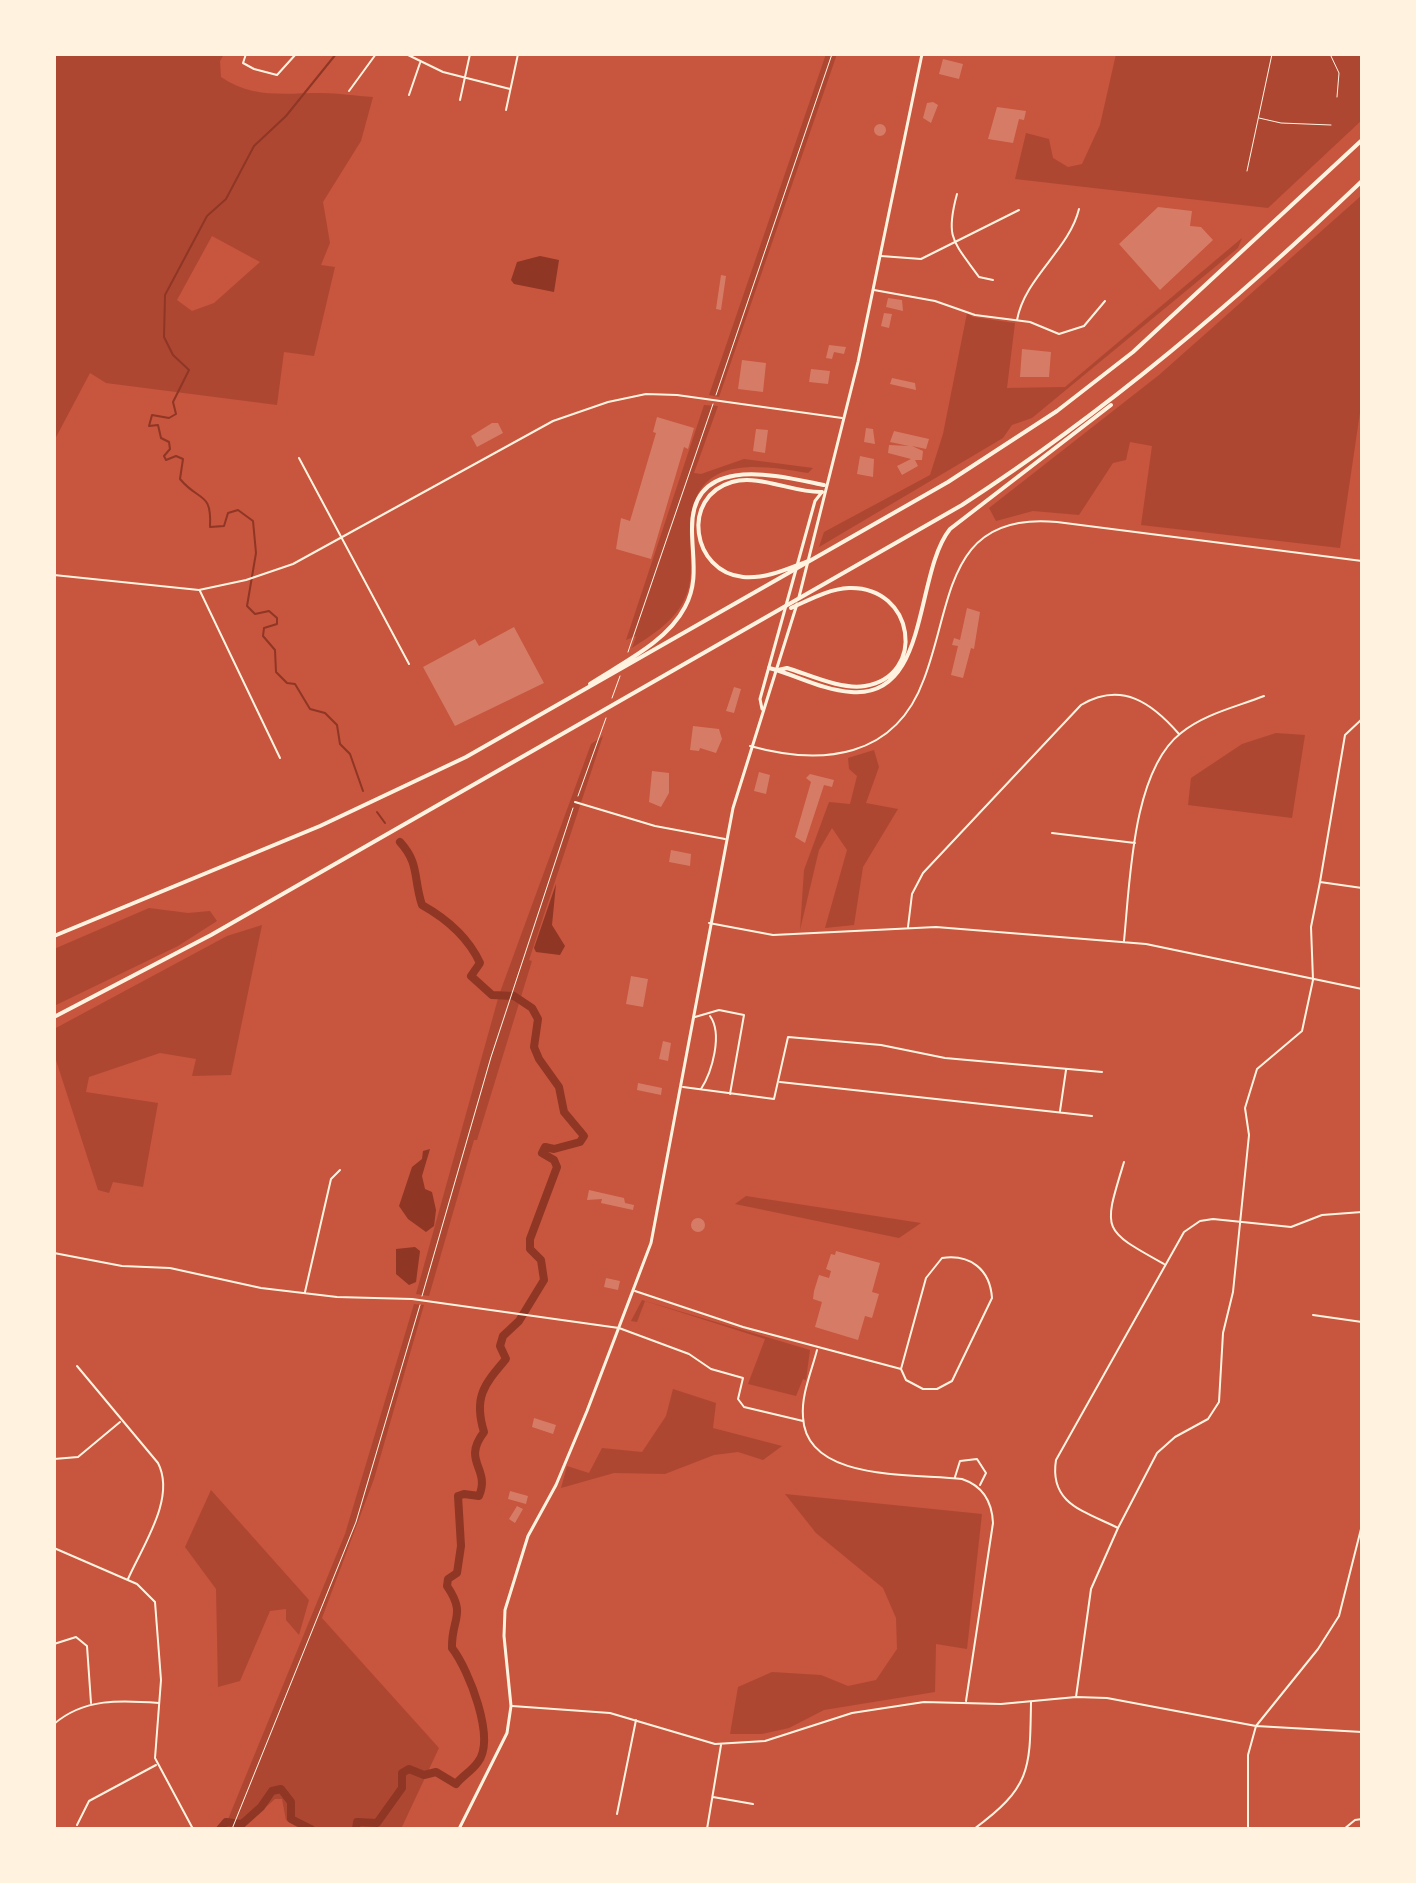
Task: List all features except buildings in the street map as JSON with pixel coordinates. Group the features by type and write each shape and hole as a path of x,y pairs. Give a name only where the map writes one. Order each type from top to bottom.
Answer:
{"highway":[{"path":"459,1829 504,1745 511,1706 504,1636 505,1610 529,1534 556,1485 635,1291 651,1243 683,1087 709,923 726,840 750,746 778,670 820,516 822,492 843,418 922,54"},
{"path":"607,675 822,556 975,466 1090,386 1182,310 1362,140"},
{"path":"769,668 786,676 853,693 878,688 893,680 909,656 934,557 950,529 1078,432 1233,302 1362,181"},
{"path":"54,1017 192,946 624,699 812,596 1017,470 1149,372"},
{"path":"54,936 357,810 557,706 607,675 675,623 688,601 695,575 694,514 713,484 734,474 750,473 824,485"},
{"path":"822,492 742,480 716,490 703,504 698,520 699,539 713,563 740,577 783,571 822,556"},
{"path":"762,709 760,699 815,501 822,492"},
{"path":"778,670 787,668 861,687 883,680 901,660 905,627 895,606 882,595 849,588 812,596"}],"street":[{"path":"246,54 243,63 269,75 277,75 296,54"},
{"path":"349,91 376,54"},
{"path":"406,54 464,78 510,89"},
{"path":"460,100 470,54"},
{"path":"506,110 518,54"},
{"path":"409,95 420,62"},
{"path":"957,194 948,224 955,243 979,277 993,280"},
{"path":"1017,321 1032,286 1076,222 1079,209"},
{"path":"879,256 921,259 1019,210"},
{"path":"872,289 935,301 975,315 1017,321 1059,334 1069,334 1084,326 1105,301"},
{"path":"54,575 199,590 254,578 293,564 576,411 656,394 843,418"},
{"path":"299,458 409,664"},
{"path":"750,746 798,758 830,757 862,747 888,730 909,708 923,683 948,588 959,565 979,541 1008,525 1036,520 1057,522 1362,561"},
{"path":"199,590 280,758"},
{"path":"908,927 911,897 923,873 1081,705 1109,694 1136,698 1155,708 1179,734"},
{"path":"1124,942 1148,777 1160,754 1179,734 1204,719 1264,696"},
{"path":"1076,1697 1091,1589 1118,1528 1157,1453 1175,1437 1208,1419 1219,1402 1223,1333 1233,1292 1249,1135 1245,1108 1257,1069 1302,1031 1313,980 1311,927 1345,735 1362,719"},
{"path":"575,802 655,826 726,840"},
{"path":"1052,833 1136,844"},
{"path":"1320,882 1362,888"},
{"path":"709,923 773,935 908,927 1124,942 1362,989"},
{"path":"694,1017 719,1010 744,1015 730,1094"},
{"path":"701,1090 711,1073 716,1029 709,1015"},
{"path":"683,1087 774,1099 788,1037 881,1045 945,1058 1102,1072"},
{"path":"1060,1112 1066,1069"},
{"path":"779,1082 1092,1116"},
{"path":"1124,1162 1109,1211 1110,1223 1123,1242 1165,1265"},
{"path":"305,1293 331,1179 340,1170"},
{"path":"1118,1528 1064,1500 1054,1478 1056,1460 1165,1265 1192,1225 1213,1219 1291,1227 1322,1215 1362,1212"},
{"path":"54,1253 122,1266 170,1268 261,1288 421,1300 619,1328 689,1354 711,1369 743,1378 738,1395 740,1405 803,1421"},
{"path":"963,1256 972,1261 991,1286 992,1298 952,1381 937,1389 923,1389 906,1380 901,1369 930,1270 942,1258 963,1256"},
{"path":"635,1291 818,1348 901,1369"},
{"path":"1313,1315 1362,1322"},
{"path":"818,1348 803,1421 820,1453 841,1466 955,1478 979,1487 989,1501 993,1523 966,1701"},
{"path":"77,1366 120,1422 158,1463 166,1478 164,1495 128,1580"},
{"path":"54,1459 78,1457 120,1422"},
{"path":"955,1478 960,1461 977,1459 986,1473 979,1487"},
{"path":"1248,1829 1248,1755 1256,1726 1318,1649 1339,1616 1362,1525"},
{"path":"54,1548 128,1580 150,1594 158,1608 160,1704 154,1745 158,1765 193,1829"},
{"path":"54,1644 76,1637 87,1646 91,1704"},
{"path":"511,1706 610,1713 721,1743 765,1741 790,1736 852,1713 924,1702 1031,1702 1076,1697 1107,1698 1256,1726 1362,1732"},
{"path":"54,1724 91,1704 121,1700 160,1704"},
{"path":"974,1829 1008,1804 1021,1786 1029,1763 1031,1702"},
{"path":"617,1814 636,1720"},
{"path":"707,1829 721,1743"},
{"path":"77,1825 81,1812 97,1795 158,1765"},
{"path":"712,1796 753,1804"},
{"path":"1344,1829 1355,1820 1362,1819"}],"lane":[{"path":"1247,171 1272,54"},
{"path":"1330,54 1339,73 1337,97"},
{"path":"1258,116 1281,123 1331,125"}],"path":[{"path":"627,656 832,54"},
{"path":"232,1828 356,1522 506,1012 622,669"}],"shaded area":[{"path":"54,54 224,54 220,61 221,77 245,89 270,93 373,97 361,141 323,202 330,243 321,265 335,267 314,356 284,352 277,405 106,383 90,373 54,441","holes":["212,236 260,262 214,303 192,311 177,300"]},
{"path":"826,54 837,54 719,397 709,395"},
{"path":"1116,54 1362,54 1362,120 1268,208 1015,179 1026,133 1049,139 1053,158 1068,167 1082,164 1100,125"},
{"path":"1362,195 1362,399 1340,548 1141,525 1152,446 1130,442 1126,460 1113,463 1079,515 1033,511 996,521 989,508 1159,375"},
{"path":"1242,238 1238,248 1032,418 1012,425 1003,438 819,547 824,532 930,475 943,434 967,313 973,317 1015,323 1007,388 1065,387"},
{"path":"540,256 559,260 554,292 514,284 511,280 517,262"},
{"path":"704,405 718,406 694,473 701,474 744,459 813,468 808,473 745,467 711,478 699,491 692,511 691,576 685,598 669,620 632,648 636,636 626,640"},
{"path":"1276,733 1305,735 1292,818 1188,805 1191,778 1242,744"},
{"path":"603,736 529,960 532,961 477,1140 474,1140 429,1296 416,1294 499,995 591,744"},
{"path":"874,750 879,767 866,803 898,809 863,867 854,925 825,928 847,850 832,828 819,850 800,930 804,870 829,802 850,804 857,776 849,769 848,758"},
{"path":"556,884 552,925 565,946 560,955 536,952 534,948"},
{"path":"149,908 188,913 210,911 217,921 178,946 54,1006 54,949"},
{"path":"262,925 231,1075 192,1076 196,1059 160,1053 89,1077 86,1092 158,1103 143,1187 113,1182 109,1193 98,1190 54,1054 54,1029 227,936"},
{"path":"430,1149 422,1176 425,1189 432,1192 436,1210 434,1226 426,1232 408,1219 399,1206 412,1167 422,1159 423,1151"},
{"path":"746,1196 921,1223 899,1238 735,1204"},
{"path":"415,1247 420,1251 416,1282 409,1285 396,1274 396,1249"},
{"path":"642,1300 810,1350 806,1380 803,1379 796,1396 748,1384 765,1339 645,1301 637,1322 631,1321"},
{"path":"414,1304 424,1305 374,1479 322,1618 439,1748 401,1829 300,1829 286,1820 282,1799 275,1799 250,1821 242,1819 238,1829 224,1829 345,1534"},
{"path":"673,1389 716,1403 713,1428 782,1446 763,1460 738,1452 714,1455 665,1474 614,1473 561,1488 567,1466 589,1473 602,1448 642,1452 666,1416"},
{"path":"211,1490 309,1600 299,1635 286,1620 286,1609 270,1611 240,1681 218,1687 216,1589 185,1547"},
{"path":"785,1494 982,1514 967,1649 936,1644 935,1692 824,1710 789,1728 762,1734 730,1734 738,1687 772,1672 821,1675 848,1686 876,1680 897,1649 896,1618 883,1588 816,1533"}],"waterway":[{"path":"336,54 286,116 254,146 226,199 207,216 165,295 164,337 173,355 189,370 173,402 176,414 169,418 152,415 149,426 158,425 161,438 169,442 170,449 164,456 166,460 176,456 183,459 180,479 206,502 210,527 224,526 228,513 238,510 253,521 256,553 247,606 255,614 269,611 277,618 277,624 264,628 263,636 275,650 276,672 287,683 295,684 310,709 325,713 337,725 340,744 350,754 363,791"},
{"path":"377,812 385,823"},
{"path":"356,1829 357,1822 377,1823 402,1788 402,1773 409,1769 424,1775 436,1772 456,1784 476,1765 483,1751 478,1705 466,1672 452,1648 457,1611 447,1586 448,1579 457,1573 461,1546 458,1496 479,1496 482,1478 475,1451 484,1432 480,1409 483,1391 506,1359 500,1346 503,1336 519,1321 544,1280 541,1260 530,1249 530,1239 557,1167 554,1160 542,1153 545,1147 554,1149 580,1142 584,1136 564,1112 559,1087 534,1047 538,1019 532,1008 514,996 492,995 471,976 480,963 456,930 422,905 411,857 400,842"},
{"path":"220,1829 226,1822 242,1824 261,1807 272,1791 281,1789 291,1802 291,1819 311,1829"}]}
